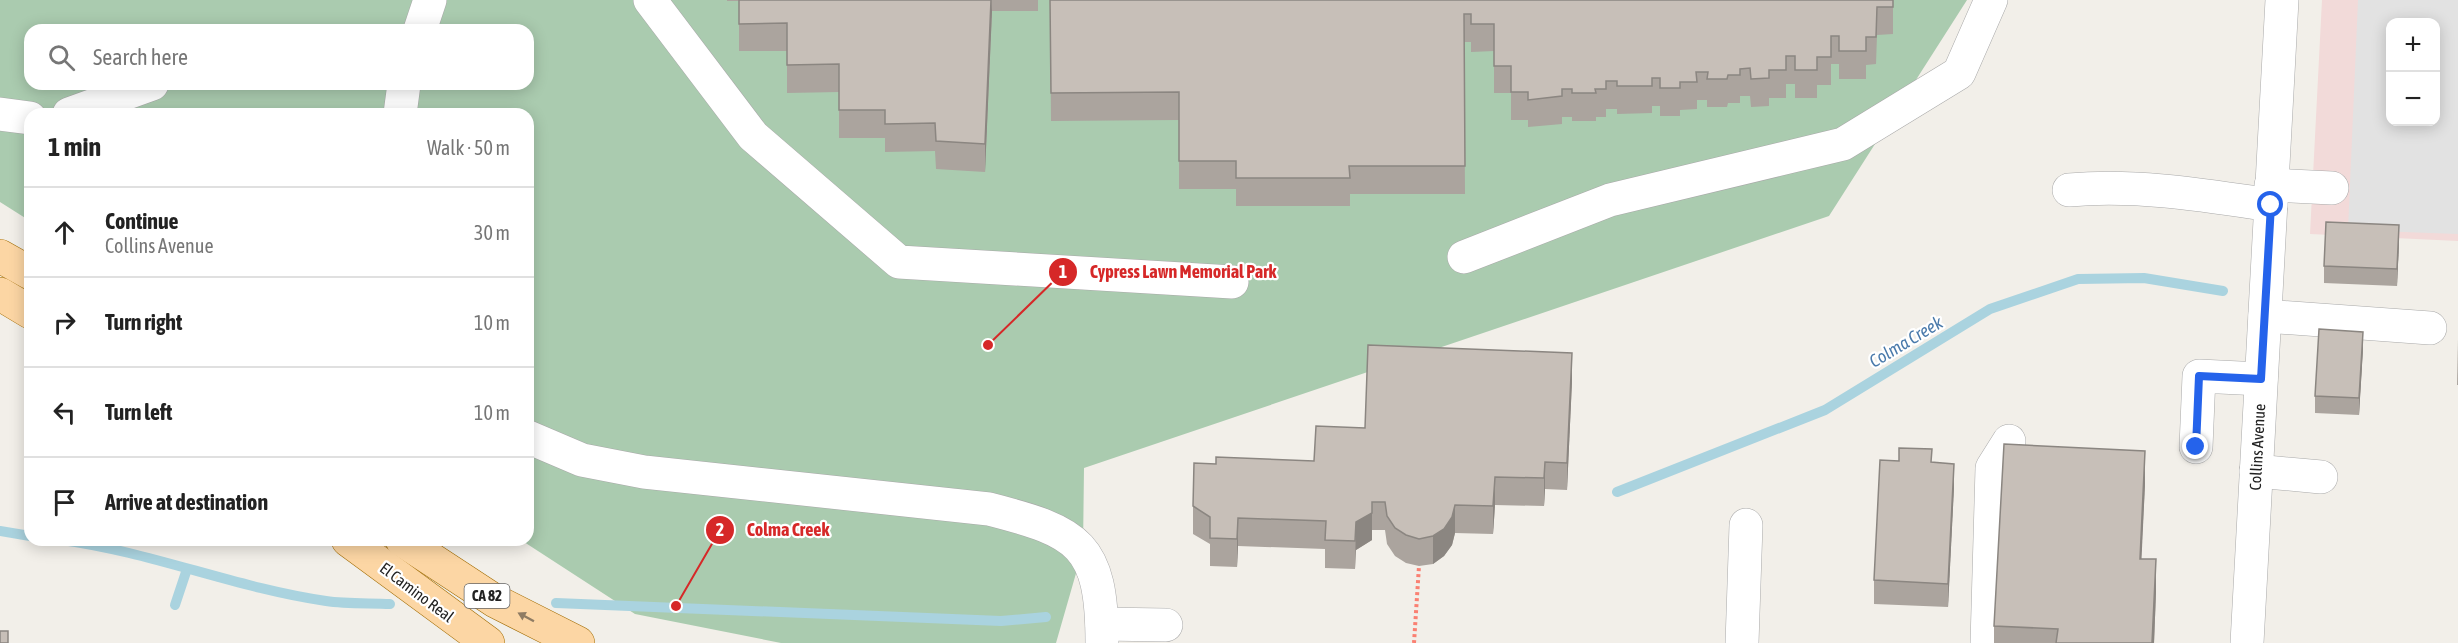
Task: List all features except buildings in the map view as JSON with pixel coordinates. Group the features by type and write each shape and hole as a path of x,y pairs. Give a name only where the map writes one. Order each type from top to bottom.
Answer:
{"main road":[{"path":"0,256 24,270"},
{"path":"0,294 24,308"},
{"name":"El Camino Real","path":"356,546 482,640"},
{"name":"El Camino Real","path":"411,546 495,601 578,643"}],"street":[{"path":"422,24 430,0"},
{"path":"650,0 753,136 899,262 1232,282"},
{"path":"1464,257 1610,200 1843,144 1959,73 1990,0"},
{"name":"Collins Avenue","path":"2238,626 2256,471 2282,0"},
{"path":"86,108 135,90"},
{"path":"401,108 403,90"},
{"path":"0,114 24,117"},
{"path":"2069,190 2102,187 2147,188 2271,195 2332,188"},
{"path":"2265,316 2430,328"},
{"path":"2196,447 2199,376 2261,379"},
{"path":"534,440 582,460 644,472 989,509 1025,518 1059,531 1083,549 1097,580 1102,633 1166,625"},
{"path":"1986,643 1992,468 2009,441"},
{"path":"2256,471 2321,477"},
{"path":"1742,643 1746,525"}],"path":[{"path":"1414,643 1419,566"}],"shaded area":[{"path":"2322,0 2458,0 2458,241 2310,234"},
{"path":"2358,0 2458,0 2458,234 2348,230"}],"green space":[{"path":"0,0 1967,0 1829,216 1084,468 1083,549 1056,643 781,643 635,614 530,546 534,546 534,108 24,108 24,217 0,202"}],"waterway":[{"name":"Colma Creek","path":"1617,492 1825,410 1990,309 2078,279 2144,278 2223,291"},
{"name":"Colma Creek","path":"0,531 24,535"},
{"name":"Colma Creek","path":"95,546 292,595 334,602 390,604"},
{"path":"175,605 187,569"},
{"name":"Colma Creek","path":"556,603 1001,621 1046,617"}],"place":[{"name":"Cypress Lawn Memorial Park","path":"988,345"},
{"name":"Colma Creek","path":"676,606"}],"route":[{"path":"2196,447 2199,376 2261,379 2271,205"}]}
